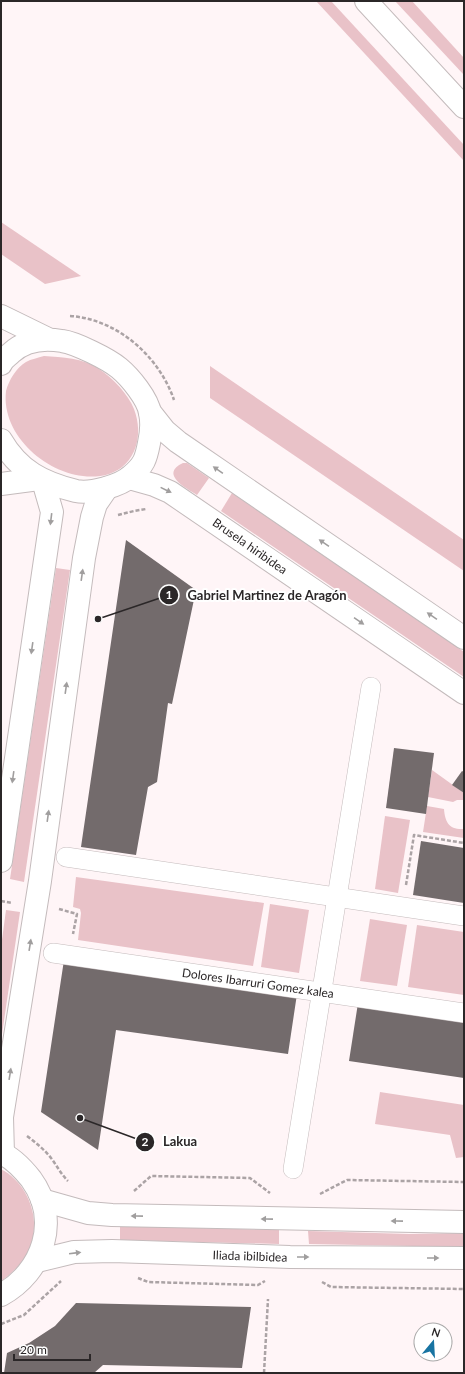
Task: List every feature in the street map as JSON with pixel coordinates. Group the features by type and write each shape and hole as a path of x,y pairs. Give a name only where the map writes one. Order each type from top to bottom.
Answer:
{"street":[{"path":"366,1 464,107"},
{"path":"1,316 48,339"},
{"path":"1,364 3,360 17,348 29,342 48,339 64,341 76,345 108,361 120,369 143,396 150,412 165,431 178,442 464,638"},
{"path":"1,440 15,460 41,480 57,487 80,492 97,491 129,478 142,466 147,455 151,436 150,412"},
{"name":"Brusela hiribidea","path":"129,478 154,485 170,492 464,693"},
{"path":"1,484 41,480"},
{"path":"1,861 52,512 41,480"},
{"path":"1,1295 11,1290 30,1272 37,1261 44,1242 46,1220 42,1200 36,1186 27,1173 16,1163 2,1154 2,1117 40,881 84,558 96,504 107,488"},
{"path":"293,1169 371,687"},
{"path":"66,857 464,916"},
{"name":"Dolores Ibarruri Gomez kalea","path":"53,953 464,1013"},
{"path":"42,1200 88,1212 112,1215 464,1222"},
{"name":"Iliada ibilbidea","path":"37,1261 74,1252 112,1251 290,1257 464,1258"}],"path":[{"path":"402,907 414,835 464,843"},
{"path":"3,1124 20,1130 38,1145 50,1157 62,1175 72,1185"},
{"path":"130,1194 151,1176 250,1178 272,1194"},
{"path":"318,1196 347,1180 464,1182"},
{"path":"135,1276 148,1282 258,1285 268,1279"},
{"path":"1,1324 24,1315 66,1278"},
{"path":"318,1280 331,1287 464,1288"},
{"path":"264,1373 268,1299"}],"shaded area":[{"path":"316,1 331,1 464,145 464,161"},
{"path":"395,1 412,1 464,58 464,75"},
{"path":"1,222 81,276 45,284 1,254"},
{"path":"44,356 79,360 93,365 110,377 128,398 137,419 138,439 126,464 118,470 109,474 91,477 73,474 55,467 38,457 24,443 13,427 7,410 6,391 9,383 13,375 22,365 30,360"},
{"path":"210,366 464,540 464,571 210,398"},
{"path":"183,463 187,463 209,478 197,495 181,485 174,476 176,467"},
{"path":"232,493 464,652 464,677 221,511"},
{"path":"56,568 70,570 24,882 10,879"},
{"path":"432,770 464,793 464,800 457,800 453,802 428,797"},
{"path":"427,806 444,809 445,818 451,827 464,829 464,838 423,832"},
{"path":"385,816 410,820 398,893 375,889"},
{"path":"76,877 264,903 253,966 78,940 81,913 80,909 73,907"},
{"path":"270,904 309,910 299,973 261,967"},
{"path":"6,910 20,912 1,1041 1,947"},
{"path":"370,919 407,925 397,986 360,981"},
{"path":"417,925 464,932 464,995 408,987"},
{"path":"380,1092 464,1105 464,1157 456,1158 450,1135 375,1124"},
{"path":"1,1169 19,1184 26,1194 31,1205 34,1228 32,1240 26,1256 9,1275 1,1281"},
{"path":"120,1226 279,1230 279,1244 120,1240"},
{"path":"308,1231 409,1234 464,1233 464,1247 309,1244"}],"building":[{"path":"126,540 196,590 172,704 168,703 157,782 148,787 136,855 81,847"},
{"path":"394,748 434,753 426,814 386,808"},
{"path":"462,771 464,772 464,793 452,785"},
{"path":"421,841 464,848 464,903 413,895"},
{"path":"64,960 297,994 288,1054 116,1030 98,1150 41,1112"},
{"path":"358,1003 464,1019 464,1078 349,1061"},
{"path":"76,1303 251,1307 242,1368 103,1365 94,1373 4,1373 7,1353 29,1343 55,1326"}],"place":[{"name":"Gabriel Martinez de Aragón","path":"98,619"},
{"name":"Lakua","path":"80,1118"}]}
